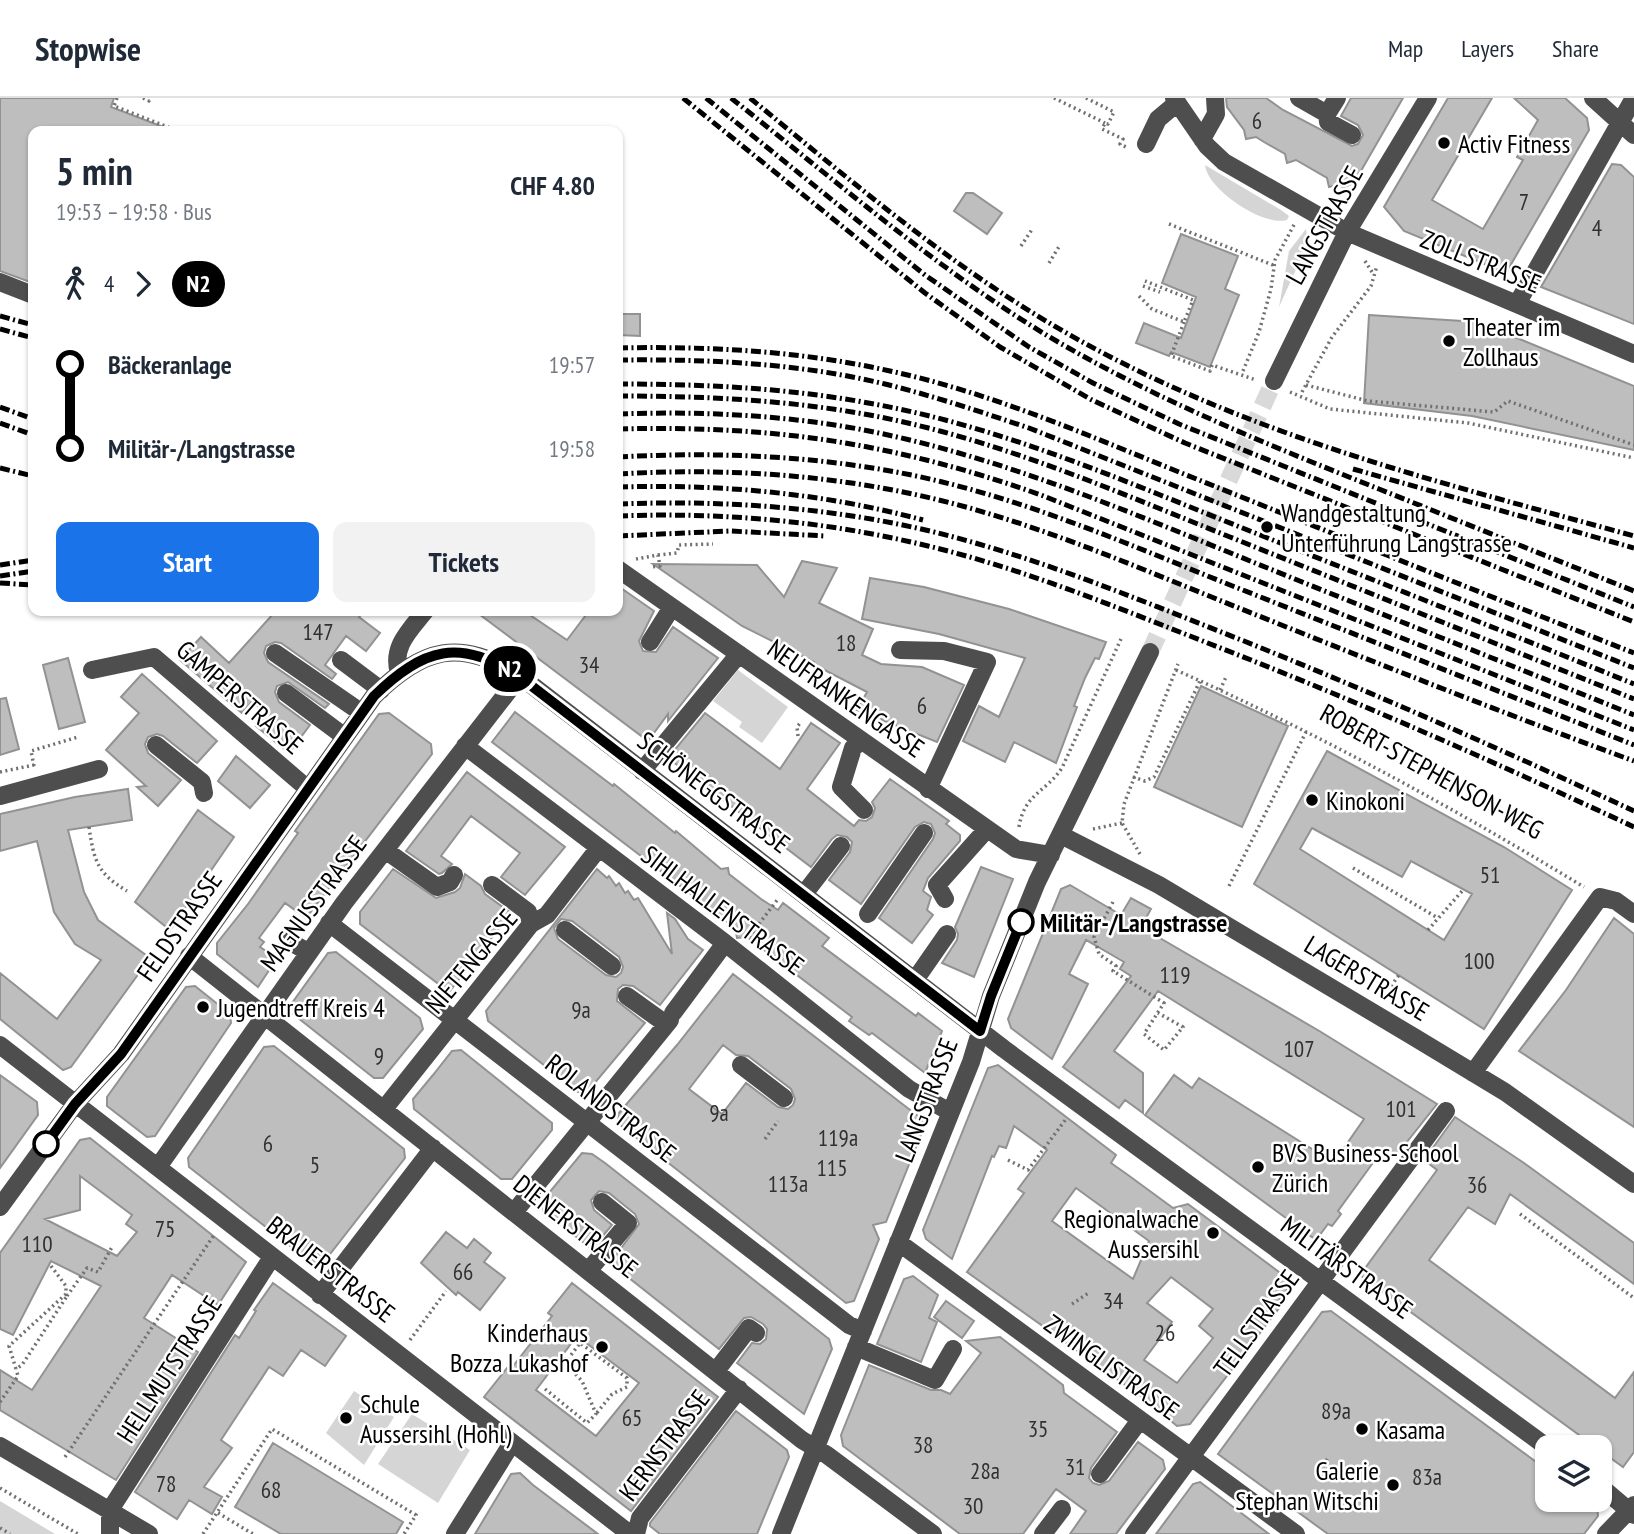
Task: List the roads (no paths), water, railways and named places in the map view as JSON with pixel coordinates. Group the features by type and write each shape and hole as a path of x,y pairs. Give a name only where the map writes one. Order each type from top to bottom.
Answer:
{"street":[{"path":"1202,139 1216,114 1215,98"},
{"path":"1299,98 1327,114"},
{"path":"1337,98 1327,114 1328,122 1352,135"},
{"name":"LANGSTRASSE","path":"1273,385 1347,232 1428,98"},
{"path":"1593,98 1634,135"},
{"path":"1517,304 1634,98"},
{"path":"1138,146 1175,101"},
{"name":"ZOLLSTRASSE","path":"1175,101 1213,154 1347,232 1634,354"},
{"path":"0,282 28,293"},
{"name":"NEUFRANKENGASSE","path":"623,573 1016,849 1051,855"},
{"path":"650,642 672,607"},
{"path":"399,673 396,662 398,647 421,616"},
{"path":"900,650 944,651 988,662 928,789"},
{"name":"LANGSTRASSE","path":"781,1534 950,1112 997,981 1037,882 1150,652"},
{"path":"275,653 362,713"},
{"name":"SCHÖNEGGSTRASSE","path":"399,673 420,659 459,653 485,657 520,677 980,1031"},
{"path":"642,771 739,654"},
{"name":"GAMPERSTRASSE","path":"92,670 154,657 308,789"},
{"path":"341,660 381,690"},
{"name":"FELDSTRASSE","path":"0,1207 75,1104 121,1054 362,713 399,673"},
{"name":"MAGNUSSTRASSE","path":"158,1167 329,923 520,677"},
{"path":"286,693 345,737"},
{"path":"861,741 853,748 841,787 864,810"},
{"path":"156,745 202,782 204,793"},
{"name":"SIHLHALLENSTRASSE","path":"466,746 725,943 909,1089 950,1112"},
{"path":"0,796 99,769"},
{"path":"945,899 937,885 986,829"},
{"path":"868,914 924,833"},
{"name":"LAGERSTRASSE","path":"1061,835 1159,885 1473,1073 1544,1119 1634,1184"},
{"path":"804,894 841,846"},
{"name":"NIETENGASSE","path":"384,1109 456,1020 549,922 598,849"},
{"path":"385,850 437,887 450,882 454,875"},
{"path":"492,885 528,912 549,922 612,966"},
{"path":"1473,1073 1600,897 1616,901 1634,914"},
{"name":"ROLANDSTRASSE","path":"329,923 849,1325 859,1339 934,1380 953,1349"},
{"path":"915,980 947,933"},
{"path":"287,940 309,952"},
{"path":"514,1211 669,1019 725,943"},
{"name":"DIENERSTRASSE","path":"189,956 739,1389 933,1534"},
{"path":"627,996 669,1019"},
{"name":"MILITÄRSTRASSE","path":"980,1031 1535,1438"},
{"name":"BRAUERSTRASSE","path":"0,1045 630,1534"},
{"path":"741,1065 784,1098"},
{"name":"TELLSTRASSE","path":"1134,1534 1447,1111"},
{"path":"320,1295 433,1148"},
{"path":"589,1270 628,1223 602,1202"},
{"name":"ZWINGLISTRASSE","path":"898,1242 1296,1534"},
{"name":"HELLMUTSTRASSE","path":"104,1506 124,1487 272,1257"},
{"path":"712,1367 749,1328 756,1333"},
{"path":"712,1367 724,1343"},
{"name":"KERNSTRASSE","path":"636,1534 640,1518 739,1389"},
{"path":"1100,1474 1140,1420"},
{"path":"456,1534 512,1443"},
{"path":"0,1446 149,1534"},
{"path":"1606,1534 1632,1510 1612,1495"},
{"path":"104,1506 110,1534"},
{"path":"1043,1534 1062,1509"}],"tunnel":[{"path":"1150,652 1274,381"}],"railway":[{"path":"683,98 925,293 1000,347 1092,400 1185,443 1634,622"},
{"path":"706,98 925,275 1029,347 1093,383 1179,424 1634,607"},
{"path":"731,98 925,252 1006,309 1087,359 1252,437 1634,591"},
{"path":"750,98 902,221 980,279 1063,331 1131,367 1200,399 1342,452 1634,536"},
{"path":"0,316 28,324"},
{"path":"0,329 28,337"},
{"path":"623,348 721,349 789,354 890,371 969,392 1085,434 1634,653"},
{"path":"623,360 685,360 819,371 885,384 939,399 1029,428 1634,668"},
{"path":"623,384 714,386 810,394 874,404 967,426 1102,472 1634,684"},
{"path":"623,396 717,398 815,407 880,417 970,439 1101,485 1634,699"},
{"path":"0,407 28,417"},
{"path":"623,414 682,413 779,418 874,432 976,458 1124,510 1634,715"},
{"path":"0,423 28,433"},
{"path":"623,429 729,430 782,434 884,450 987,477 1041,495 1634,730"},
{"path":"623,457 723,455 792,458 896,472 980,492 1063,519 1634,745"},
{"path":"0,468 28,475"},
{"path":"1353,469 1634,548"},
{"path":"623,474 708,472 797,477 885,489 973,509 1082,545 1446,690 1634,761"},
{"path":"623,487 695,487 772,492 848,503 923,520"},
{"path":"623,504 697,503 816,511 895,523 1013,554 1091,581 1293,661 1440,723 1634,811"},
{"path":"623,516 696,515 813,524 890,537 1002,567 1111,605 1323,689 1634,827"},
{"path":"623,536 730,531 825,536"},
{"path":"0,565 28,561"},
{"path":"0,576 28,572"},
{"path":"0,583 28,585"}],"place":[{"name":"Activ Fitness","path":"1444,143"},
{"name":"Theater im Zollhaus","path":"1449,341"},
{"name":"Wandgestaltung Unterführung Langstrasse","path":"1267,527"},
{"name":"Kinokoni","path":"1312,800"},
{"name":"Militär-/Langstrasse","path":"1021,922"},
{"name":"Jugendtreff Kreis 4","path":"203,1007"},
{"name":"BVS Business-School Zürich","path":"1258,1167"},
{"name":"Regionalwache Aussersihl","path":"1213,1233"},
{"name":"Kinderhaus Bozza Lukashof","path":"602,1347"},
{"name":"Schule Aussersihl (Hohl)","path":"346,1418"},
{"name":"Kasama","path":"1362,1429"},
{"name":"Galerie Stephan Witschi","path":"1393,1485"}]}
